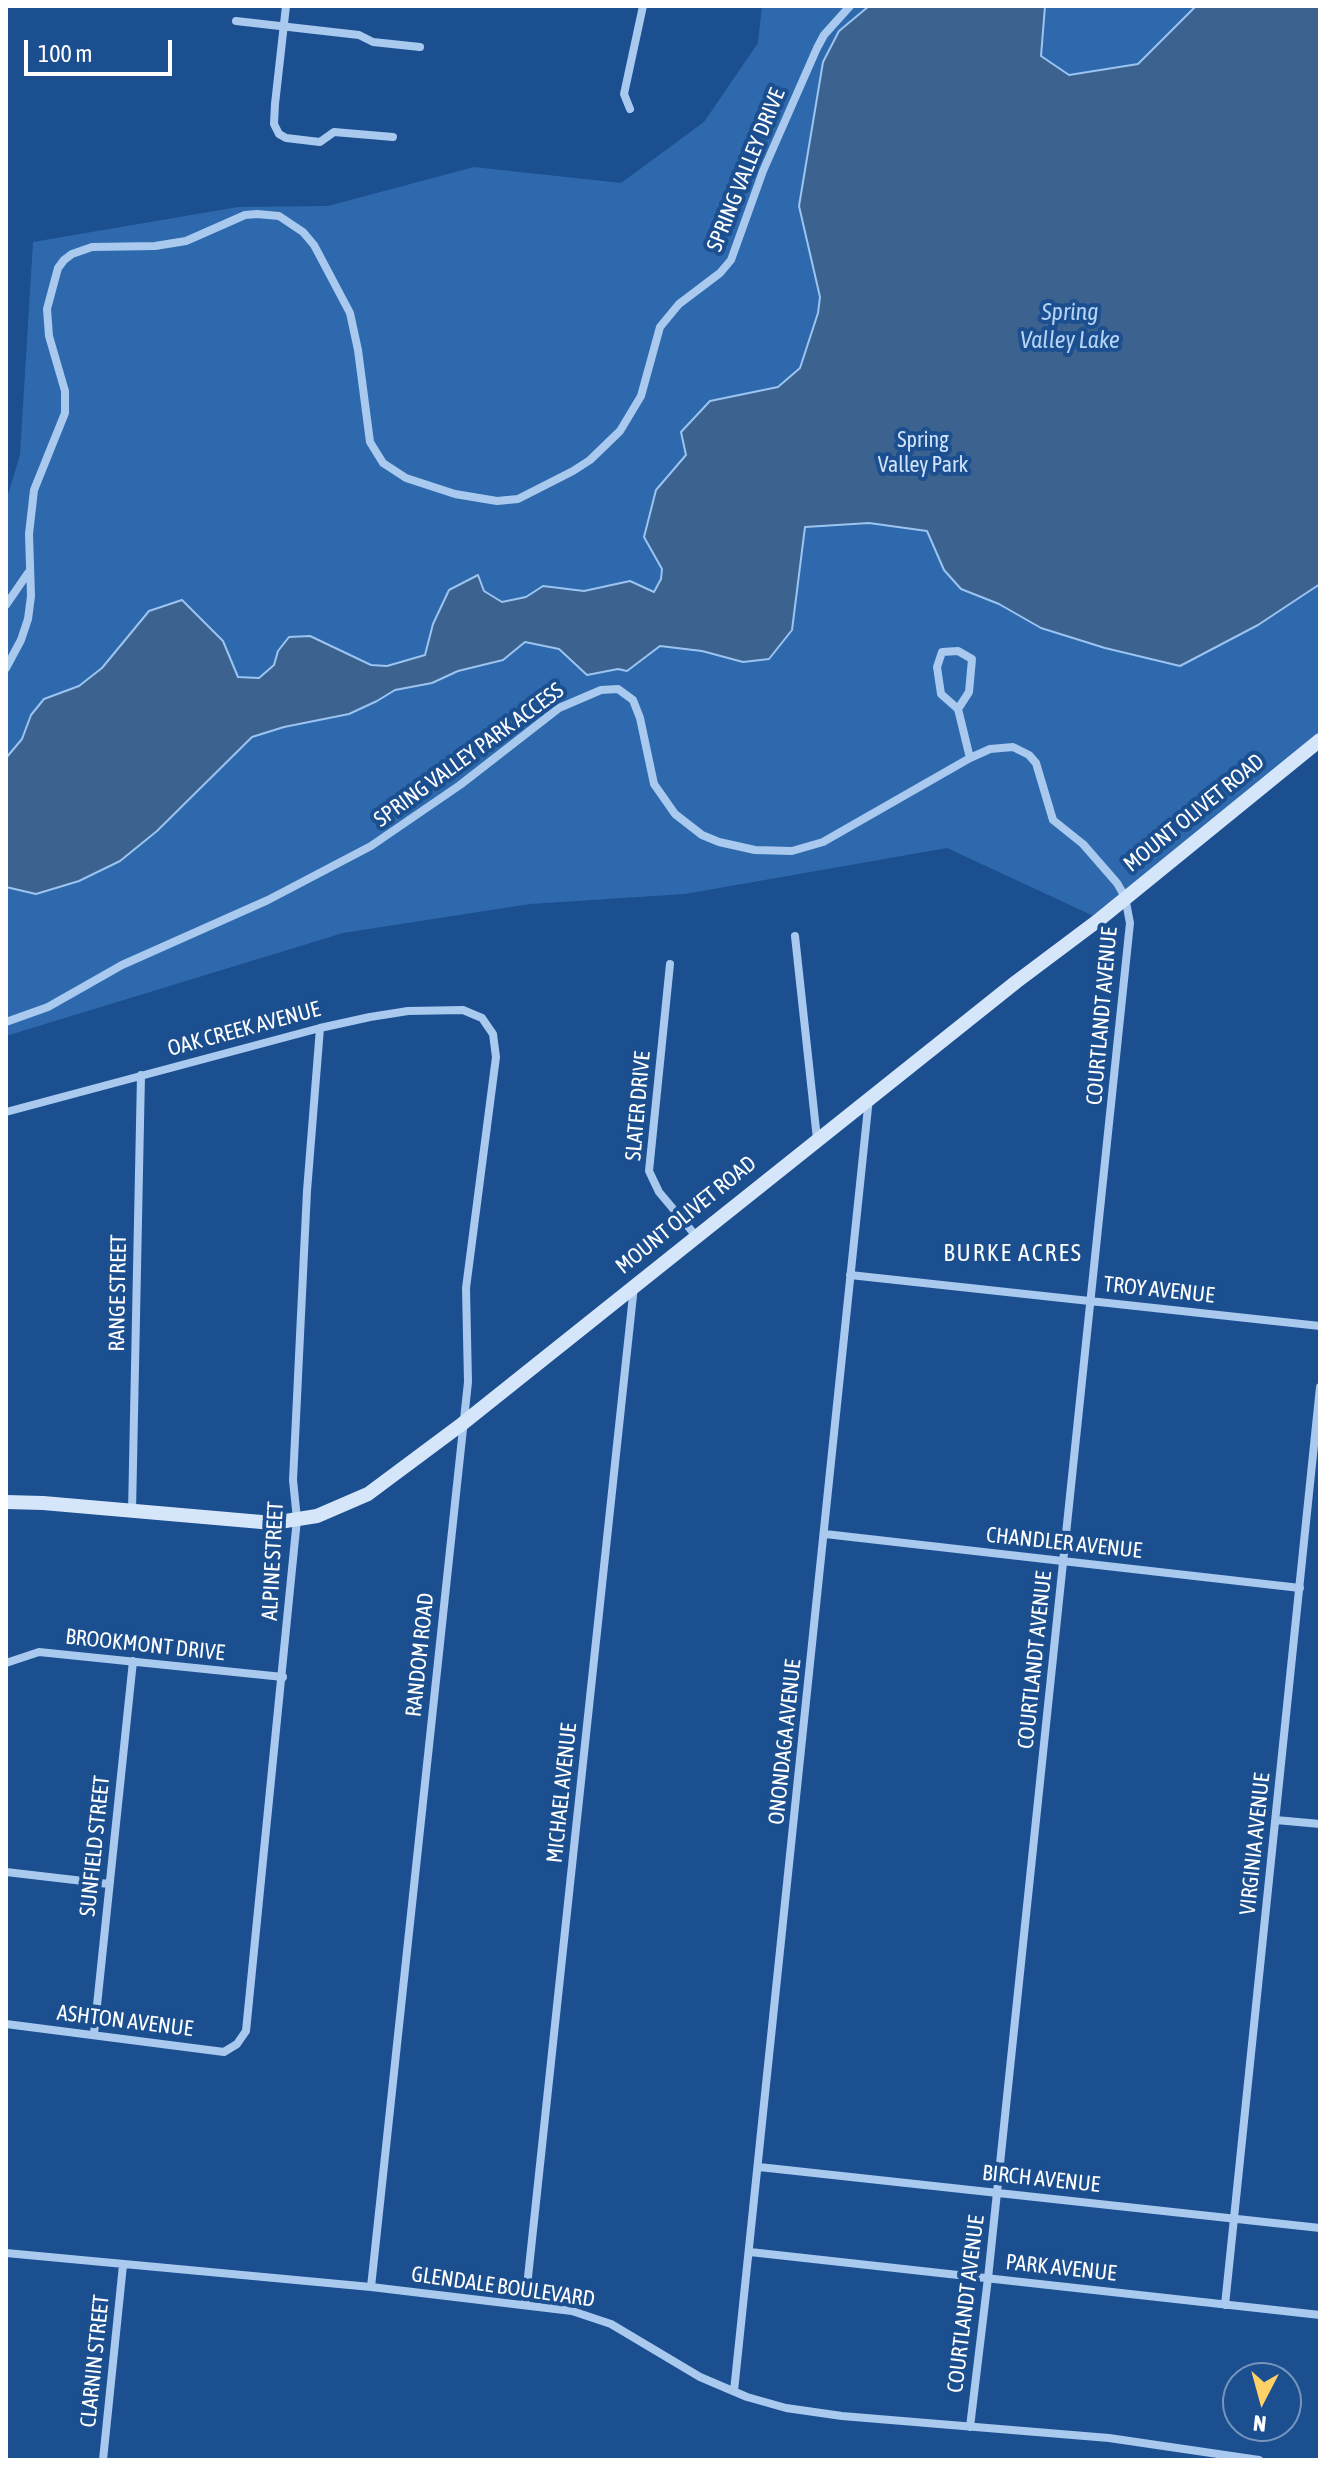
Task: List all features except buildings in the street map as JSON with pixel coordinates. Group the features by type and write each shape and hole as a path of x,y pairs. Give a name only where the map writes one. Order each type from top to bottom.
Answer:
{"street":[{"path":"286,6 274,124 279,134 320,142 334,132 393,137"},
{"path":"630,109 624,94 643,6"},
{"name":"SPRING VALLEY DRIVE","path":"6,668 28,619 34,490 62,425 66,401 49,336 47,309 58,268 72,254 92,247 172,244 198,237 245,215 279,216 293,224 314,245 350,313 374,452 391,470 424,485 481,500 518,499 590,460 620,431 641,396 660,327 679,304 720,273 731,260 763,171 817,48 824,35 850,6"},
{"path":"236,21 359,35 373,42 420,47"},
{"name":"SPRING VALLEY DRIVE","path":"6,605 28,572"},
{"path":"958,709 969,692 972,659 958,651 942,652 937,667 941,694 958,709 970,758"},
{"name":"SPRING VALLEY PARK ACCESS","path":"6,1022 48,1007 122,965 268,900 371,846 460,785 559,708 601,690 618,689 633,700 640,718 654,784 669,807 689,827 702,835 738,847 774,852 801,849 823,842 970,758 1002,746 1013,747 1029,755 1039,770 1053,820 1083,844 1117,883 1125,897"},
{"name":"MOUNT OLIVET ROAD","path":"6,1502 273,1523 317,1516 368,1494 462,1424 869,1097 1100,919 1320,740"},
{"name":"COURTLANDT AVENUE","path":"970,2427 1130,923 1125,897"},
{"path":"795,936 817,1139"},
{"name":"SLATER DRIVE","path":"670,964 649,1171 659,1192 696,1236"},
{"name":"OAK CREEK AVENUE","path":"6,1112 370,1017 436,1009 474,1013 490,1027"},
{"name":"RANDOM ROAD","path":"371,2287 468,1370 466,1288 496,1057 490,1027"},
{"name":"ALPINE STREET","path":"237,2044 246,2031 297,1519 293,1480 306,1206 320,1028"},
{"name":"RANGE STREET","path":"132,1512 141,1075"},
{"name":"ONONDAGA AVENUE","path":"734,2391 869,1097"},
{"name":"TROY AVENUE","path":"850,1275 1320,1326"},
{"name":"MICHAEL AVENUE","path":"525,2305 634,1285"},
{"name":"VIRGINIA AVENUE","path":"1225,2305 1320,1387"},
{"name":"CHANDLER AVENUE","path":"825,1534 1300,1588"},
{"name":"BROOKMONT DRIVE","path":"6,1663 39,1652 283,1677"},
{"name":"SUNFIELD STREET","path":"94,2034 133,1661"},
{"path":"1276,1820 1320,1824"},
{"path":"6,1872 109,1884"},
{"name":"ASHTON AVENUE","path":"6,2024 224,2052 237,2044"},
{"name":"BIRCH AVENUE","path":"759,2167 1320,2228"},
{"name":"PARK AVENUE","path":"750,2252 1320,2315"},
{"name":"GLENDALE BOULEVARD","path":"6,2253 371,2287 572,2311 603,2320 700,2377 786,2408 1109,2438 1259,2460"},
{"name":"CLARNIN STREET","path":"103,2460 123,2265"}],"green space":[{"name":"Spring Valley Park","path":"762,6 1320,6 1320,741 1100,919 947,848 685,894 530,904 343,933 6,1036 6,501 20,455 33,242 238,207 328,206 474,167 621,183 704,122 758,43"}],"water":[{"name":"Spring Valley Lake","path":"869,6 1045,6 1041,56 1069,75 1138,64 1196,6 1320,6 1320,584 1258,625 1180,666 1105,648 1041,628 999,604 961,589 944,570 927,531 869,523 805,527 792,630 769,659 743,662 702,651 660,646 627,671 618,669 587,675 559,649 525,642 503,660 458,671 432,683 395,690 349,714 252,737 157,831 120,861 79,881 36,894 6,887 6,758 22,739 31,715 44,699 79,686 102,668 149,611 182,600 223,641 238,677 259,678 274,665 278,651 289,637 310,636 371,665 387,666 425,655 433,624 449,590 478,575 484,591 502,602 526,597 543,586 584,591 630,581 654,592 662,569 644,537 656,490 686,455 681,432 710,401 778,387 800,368 818,313 820,297 799,206 823,62 839,31"}],"district":[{"name":"BURKE ACRES","path":"1013,1253"}]}
